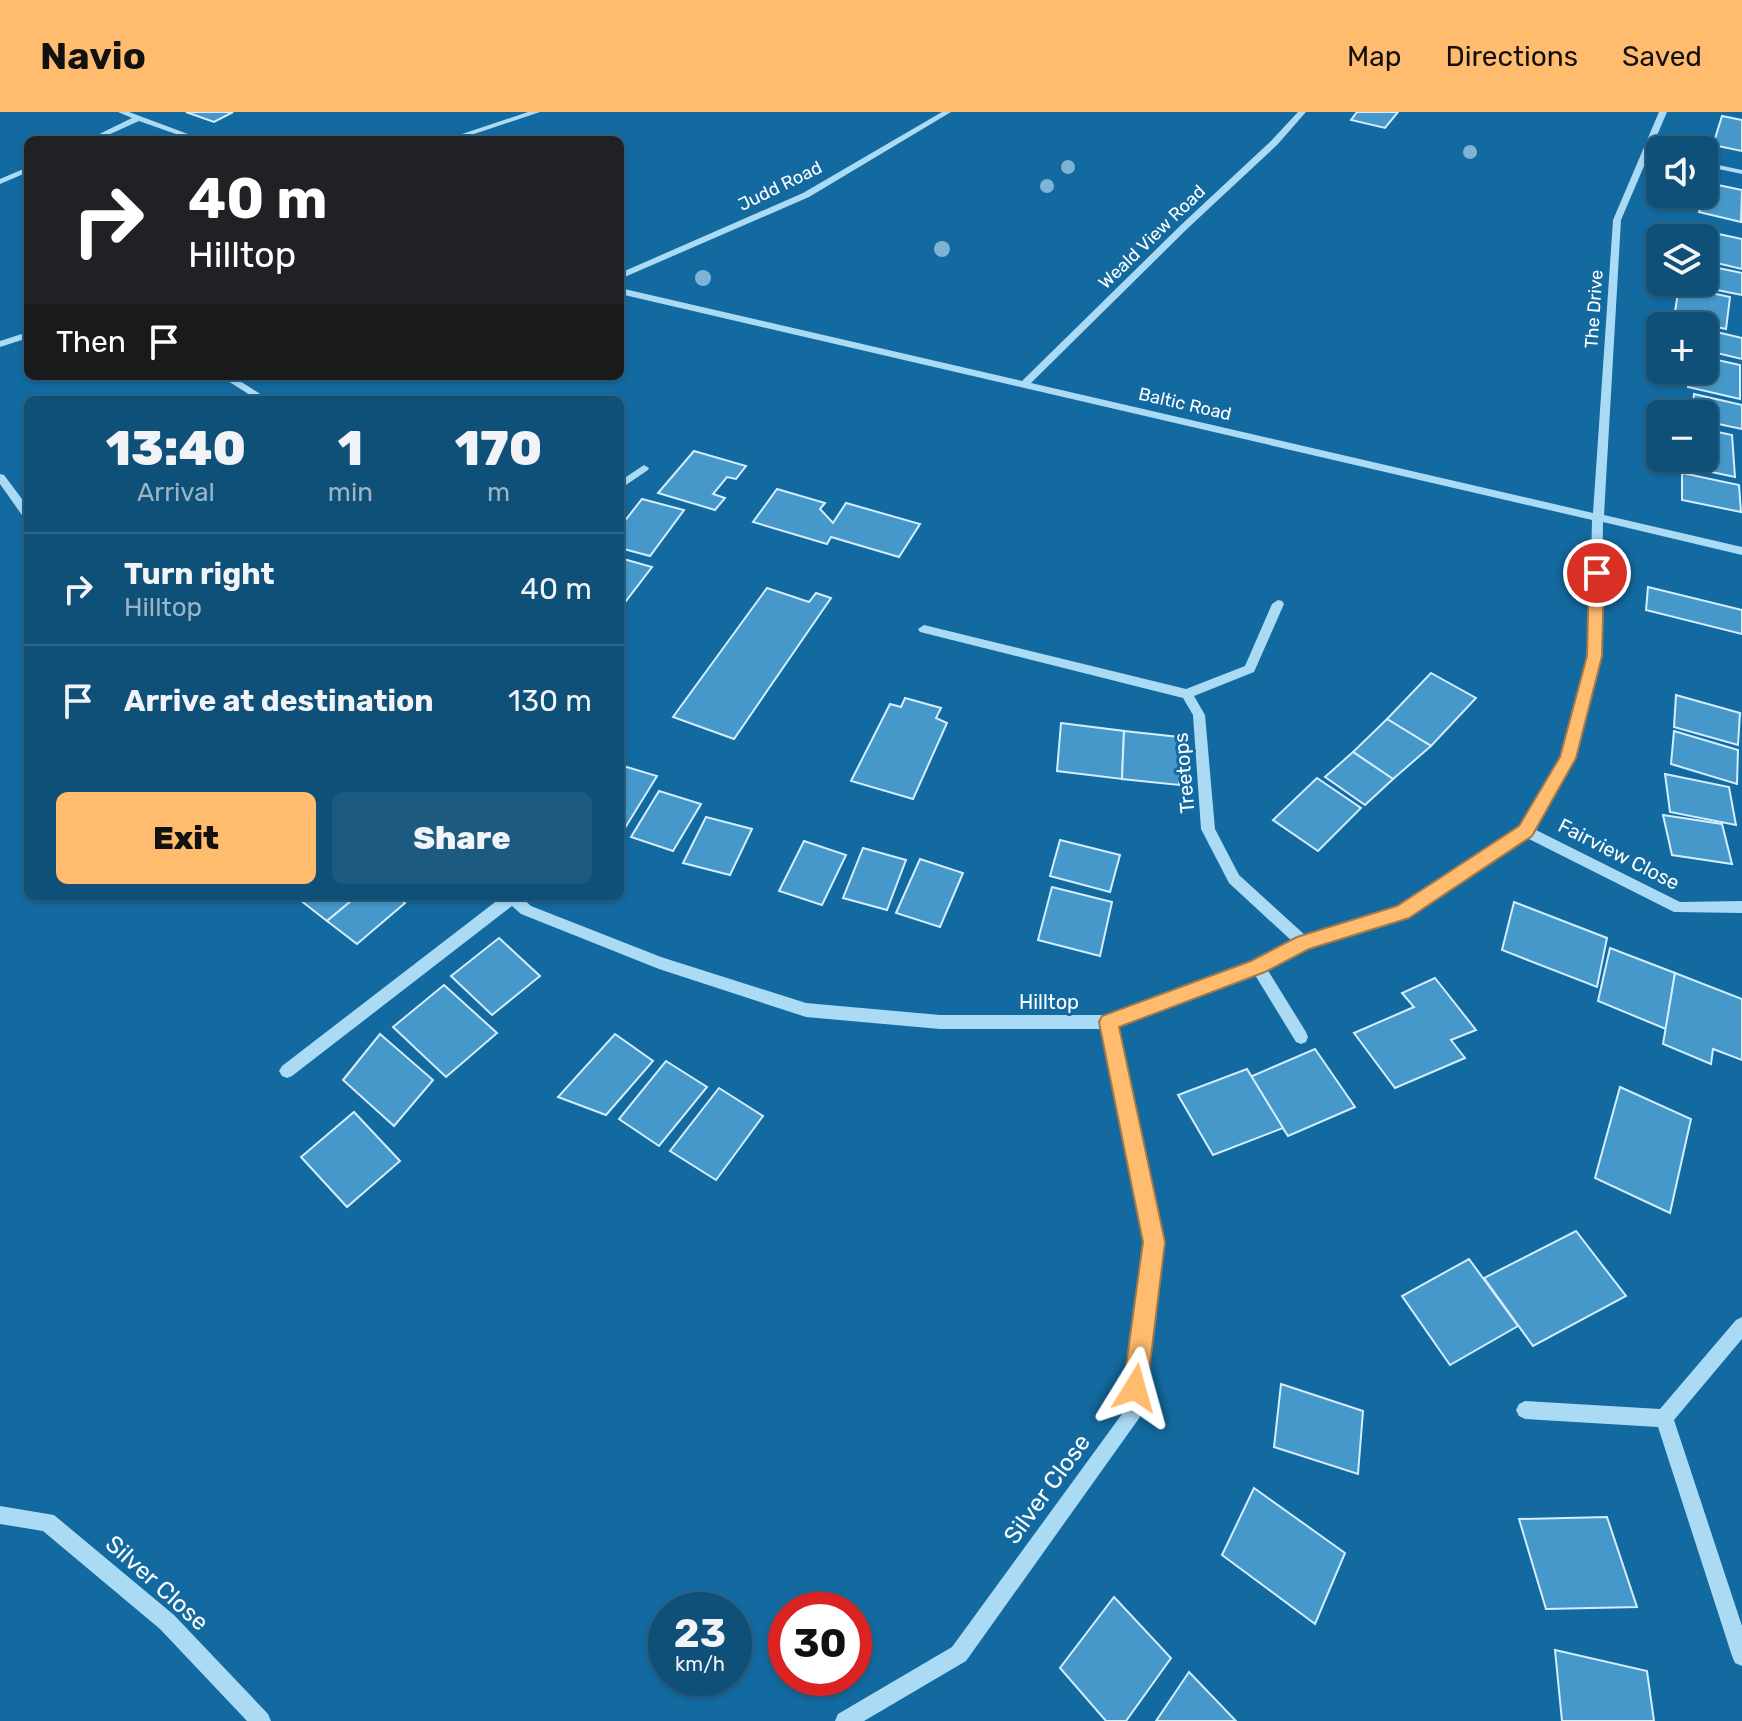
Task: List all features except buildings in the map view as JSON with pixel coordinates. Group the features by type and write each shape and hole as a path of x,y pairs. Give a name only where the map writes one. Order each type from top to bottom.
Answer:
{"street":[{"path":"122,112 189,136"},
{"path":"461,136 536,112"},
{"name":"Judd Road","path":"624,274 806,195 947,112"},
{"name":"Weald View Road","path":"1024,385 1274,143 1302,112"},
{"name":"The Drive","path":"1653,136 1663,112"},
{"path":"100,136 139,118"},
{"name":"The Drive","path":"1598,517 1617,220 1646,151"},
{"path":"1718,167 1742,172"},
{"path":"0,182 24,171"},
{"name":"Baltic Road","path":"624,292 702,313 1742,551"},
{"path":"0,344 24,336"},
{"path":"232,380 258,396"},
{"path":"624,483 644,468"},
{"path":"0,477 24,510"},
{"name":"Hilltop","path":"514,900 526,910 659,963 806,1010 940,1022 1108,1022 1258,967 1304,943 1403,912 1526,831 1568,758 1595,656 1598,517"},
{"path":"924,629 1187,694 1250,669 1278,604"},
{"name":"Treetops","path":"1187,694 1199,715 1208,829 1234,879 1304,943"},
{"name":"Fairview Close","path":"1526,831 1679,908 1742,907"},
{"path":"287,1071 507,900"},
{"path":"1258,967 1301,1037"},
{"name":"Silver Close","path":"845,1721 959,1654 1131,1417 1154,1242 1108,1022"},
{"path":"1664,1418 1742,1326"},
{"path":"1525,1410 1664,1418"},
{"path":"1664,1418 1742,1656"},
{"name":"Silver Close","path":"0,1515 47,1522 167,1622 261,1721"}],"route":[{"path":"1135,1388 1154,1242 1108,1022 1258,967 1304,943 1403,912 1526,831 1568,758 1595,656 1597,573"}]}
